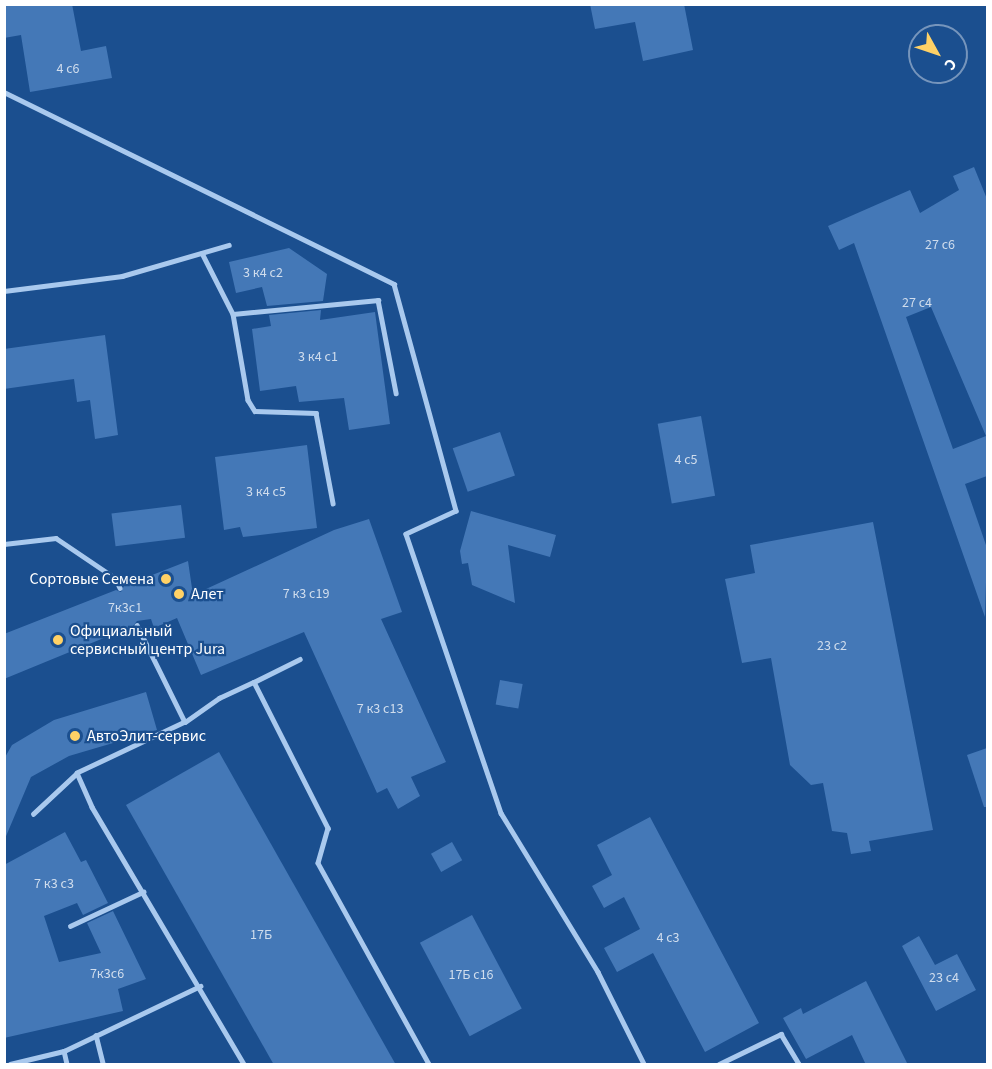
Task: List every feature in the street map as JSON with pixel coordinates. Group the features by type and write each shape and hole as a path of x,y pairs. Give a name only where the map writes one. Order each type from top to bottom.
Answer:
{"lane":[{"path":"4,92 394,284 456,511 406,534 501,813 598,972 644,1065"},
{"path":"4,291 122,276 229,245"},
{"path":"202,253 233,314 248,400 255,411 316,413 333,502"},
{"path":"233,314 378,300 396,393"},
{"path":"4,544 56,538 115,578 120,588"},
{"path":"137,624 185,722"},
{"path":"33,814 77,773 185,722 219,698 300,658"},
{"path":"254,682 328,828 318,863 429,1065"},
{"path":"77,773 92,807 200,986 244,1065"},
{"path":"70,927 143,892"},
{"path":"10,1065 64,1051 200,986"},
{"path":"96,1035 103,1065"},
{"path":"719,1065 781,1035 799,1065"},
{"path":"64,1051 67,1065"}],"building":[{"path":"4,4 72,4 81,51 106,46 112,78 30,92 21,35 4,38"},
{"path":"590,4 684,4 693,50 643,61 635,22 595,29"},
{"path":"974,167 987,199 987,476 965,484 987,548 985,617 854,243 839,250 828,226 910,190 920,213 959,190 953,176","holes":["931,307 986,436 953,449 906,317"]},
{"path":"289,248 327,274 323,301 267,306 262,287 236,293 229,262"},
{"path":"321,310 320,320 375,312 390,424 349,430 344,398 299,402 296,386 260,391 252,329 271,326 269,315"},
{"path":"105,335 118,435 95,439 90,400 77,402 74,379 4,389 4,349"},
{"path":"701,416 715,496 672,503 658,424"},
{"path":"500,432 515,475 468,492 453,448"},
{"path":"307,445 317,528 243,537 240,527 224,530 215,457"},
{"path":"181,505 185,538 116,546 112,514"},
{"path":"471,511 556,535 550,557 508,545 515,603 472,585 468,563 462,564 460,551"},
{"path":"369,519 402,612 381,619 446,762 411,777 420,796 398,809 387,788 377,793 304,632 201,675 177,618 154,628 151,619 137,621 133,626 4,679 4,634 116,590 121,592 124,586 188,561 193,595 334,530"},
{"path":"873,522 933,830 869,841 871,851 851,854 847,833 832,831 823,783 811,785 790,765 771,658 742,663 725,579 755,573 750,545"},
{"path":"500,680 523,684 518,709 496,705"},
{"path":"146,692 157,730 69,756 31,777 4,841 4,759 12,745 54,720"},
{"path":"987,748 987,807 984,807 967,755"},
{"path":"219,752 396,1065 274,1065 126,805"},
{"path":"650,817 759,1023 705,1052 653,953 617,972 604,948 640,929 624,897 604,908 592,886 612,875 597,845"},
{"path":"65,832 81,862 86,860 108,903 83,915 77,903 44,916 59,962 101,953 87,923 113,911 146,979 118,989 123,1011 4,1038 4,865"},
{"path":"452,842 462,860 441,872 431,854"},
{"path":"472,915 522,1009 470,1036 420,943"},
{"path":"919,936 935,965 957,954 976,990 936,1011 902,946"},
{"path":"866,981 908,1065 866,1065 852,1035 806,1059 783,1018 801,1008 803,1014"}],"place":[{"name":"Сортовые Семена","path":"166,579"},
{"name":"Алет","path":"179,594"},
{"name":"Официальный сервисный центр Jura","path":"58,640"},
{"name":"АвтоЭлит-сервис","path":"75,736"}]}
